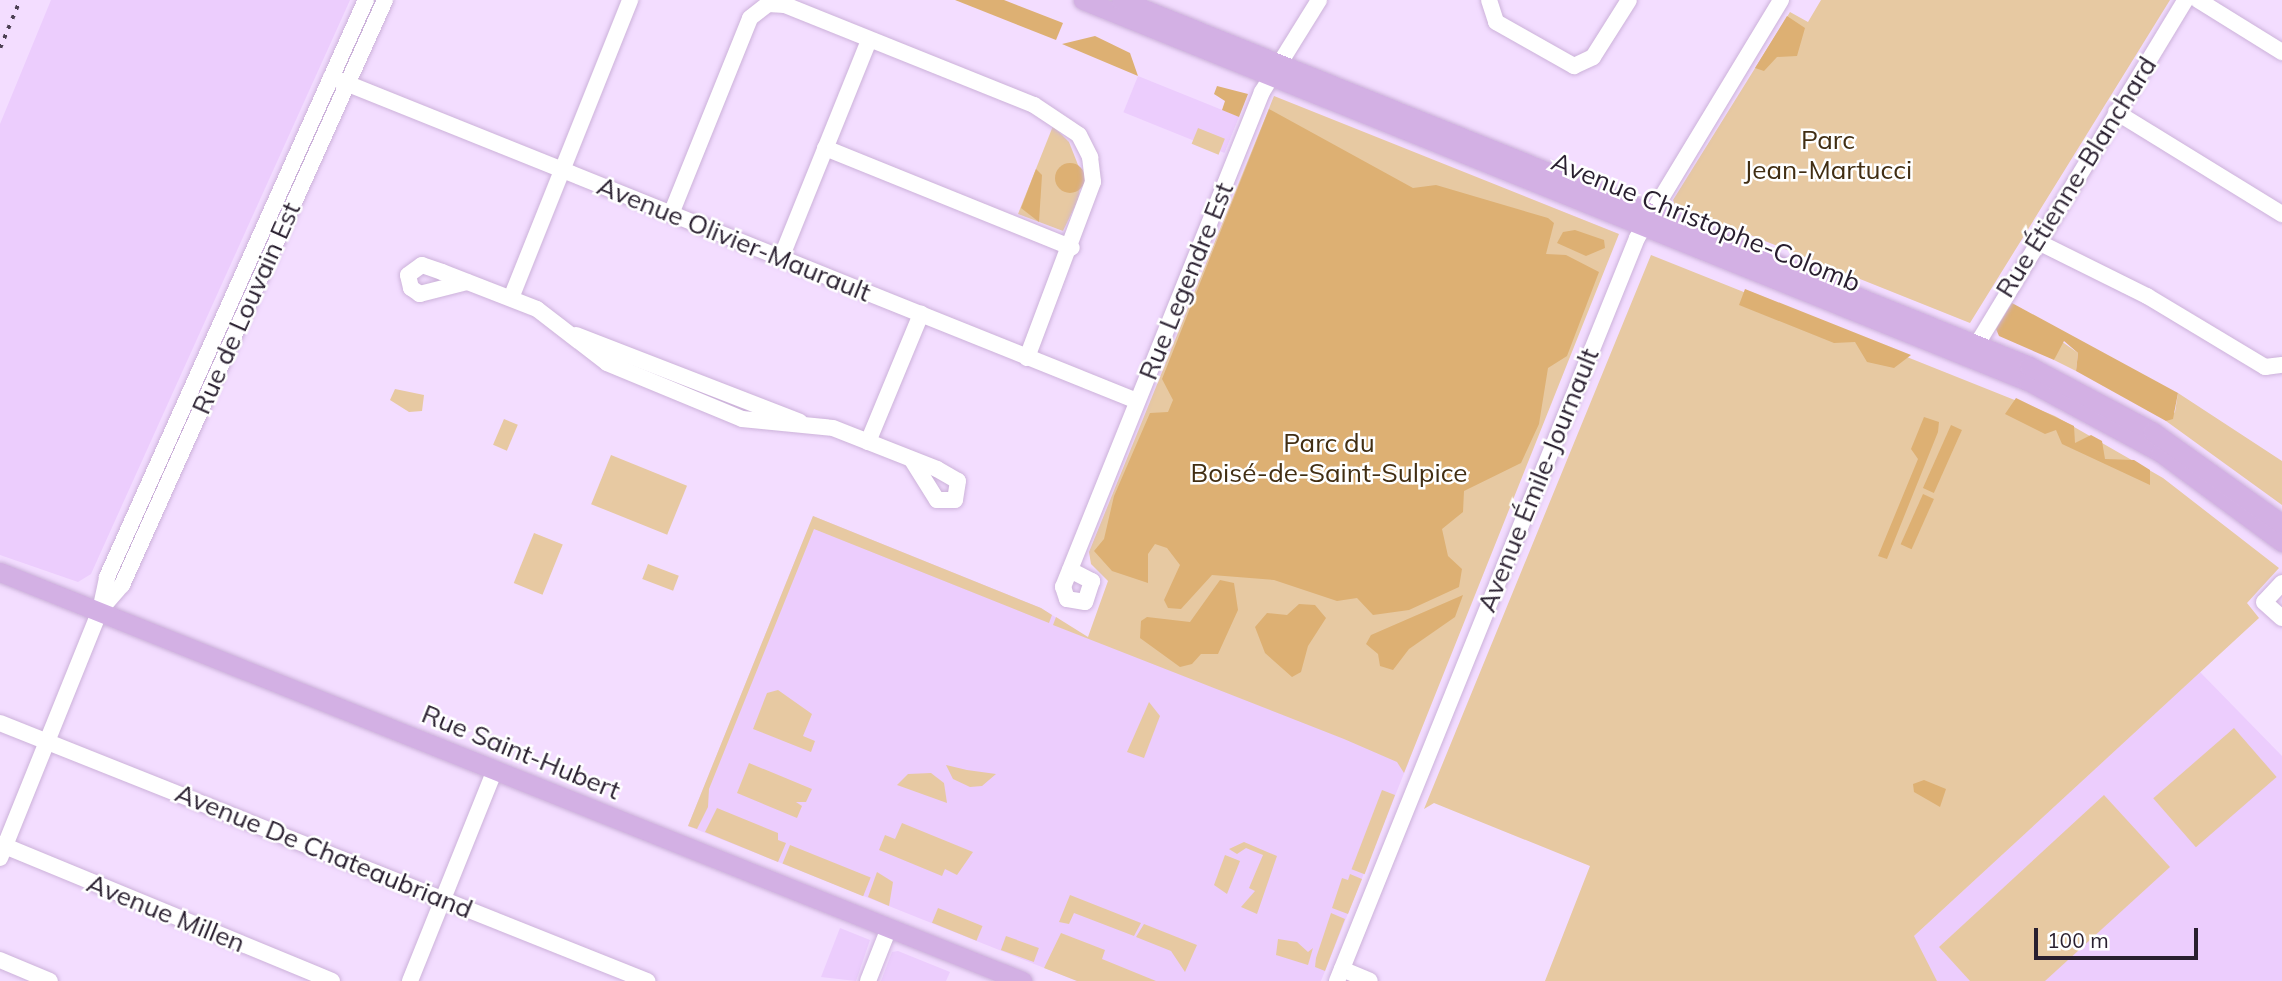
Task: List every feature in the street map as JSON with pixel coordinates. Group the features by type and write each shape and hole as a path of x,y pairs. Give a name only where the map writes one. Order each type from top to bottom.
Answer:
{"main road":[{"name":"Avenue Christophe-Colomb","path":"1083,0 1275,69"},
{"name":"Avenue Christophe-Colomb","path":"1121,0 1275,69 1973,350 2126,415 2282,524"},
{"name":"Avenue Christophe-Colomb","path":"1973,350 2121,428 2206,483 2282,542"},
{"name":"Rue Saint-Hubert","path":"0,572 1022,981"}],"street":[{"name":"Rue de Louvain Est","path":"2,849 100,611 107,577 366,0"},
{"name":"Rue de Louvain Est","path":"100,611 122,585 385,0"},
{"path":"511,299 630,0"},
{"name":"Rue Legendre Est","path":"1070,570 1275,69 1320,0"},
{"path":"1489,0 1499,25 1574,66 1592,57 1629,0"},
{"name":"Avenue Émile-Journault","path":"1339,975 1647,219 1781,0"},
{"name":"Rue Étienne-Blanchard","path":"1973,350 2036,241 2185,0"},
{"path":"2199,0 2282,52"},
{"path":"671,214 757,9 780,4 1034,105 1072,127 1088,151 1093,182 1072,248 1027,358"},
{"path":"781,258 869,40"},
{"name":"Avenue Olivier-Maurault","path":"331,77 1137,401"},
{"path":"2116,112 2282,214"},
{"path":"825,148 1072,248"},
{"path":"2036,241 2162,304 2265,367 2282,365"},
{"path":"467,282 511,299 573,334 805,425 868,442 912,460"},
{"path":"868,442 920,314"},
{"path":"2282,583 2264,602 2282,618"},
{"name":"Avenue De Chateaubriand","path":"0,723 48,739 647,981"},
{"path":"410,981 495,770"},
{"name":"Avenue Millen","path":"2,849 332,981"},
{"path":"868,981 889,928"},
{"path":"0,960 50,981"},
{"path":"1339,975 1370,981"}],"shaded area":[{"path":"51,0 350,0 91,574 78,582 0,555 0,124"},
{"path":"1138,76 1239,117 1224,153 1123,112"},
{"path":"813,516 1041,608 1087,637 1409,761 1321,981 1077,981 688,826"},
{"path":"2200,672 2282,756 2282,981 1937,981 1913,937"},
{"path":"840,928 870,940 856,981 821,977"},
{"path":"898,951 950,972 946,981 881,981 892,952"}],"green space":[{"path":"955,0 1004,0 1063,23 1056,40"},
{"name":"Parc Jean-Martucci","path":"1821,0 2170,0 1970,323 1675,205 1673,200 1790,12 1808,22"},
{"path":"1787,16 1805,28 1797,56 1777,57 1764,71 1755,68"},
{"path":"1095,36 1130,53 1138,76 1062,44"},
{"path":"1217,86 1248,94 1239,117 1222,110 1225,101 1214,94"},
{"name":"Parc du Boisé-de-Saint-Sulpice","path":"1274,96 1619,234 1404,773 1397,762 1344,739 1053,625 1056,617 1088,637 1108,581 1091,564 1089,552"},
{"name":"Parc du Boisé-de-Saint-Sulpice","path":"1269,109 1413,188 1436,185 1548,218 1554,223 1546,254 1566,255 1599,272 1567,356 1548,368 1539,424 1521,463 1464,491 1463,512 1442,529 1448,556 1462,569 1459,587 1409,610 1373,615 1357,598 1337,601 1274,580 1212,575 1181,609 1168,608 1164,600 1180,565 1167,548 1155,544 1148,554 1148,583 1112,571 1094,551 1104,539 1114,496 1150,413 1168,412 1173,400 1162,379"},
{"path":"1053,126 1069,142 1082,175 1078,200 1063,231 1018,214"},
{"path":"1198,128 1225,139 1219,155 1192,144"},
{"path":"1070,163 1080,168 1085,178 1080,188 1070,193 1060,188 1055,178 1060,168"},
{"path":"1036,169 1042,175 1039,222 1021,208"},
{"path":"1575,230 1604,240 1605,248 1586,256 1557,243 1563,232"},
{"path":"1651,255 2055,416 2163,478 2279,568 2247,603 2259,618 1914,936 1937,981 1545,981 1590,866 1434,803 1424,809"},
{"path":"1745,289 1911,355 1894,368 1867,362 1855,342 1834,343 1739,305"},
{"path":"2012,303 2178,393 2173,419 2166,421 2076,371 2078,353 2064,341 2054,360 1999,336 1996,329"},
{"path":"2061,341 2078,353 2076,371 2054,360"},
{"path":"395,389 424,395 422,411 409,412 390,400"},
{"path":"2178,393 2282,461 2282,505 2166,421 2175,412"},
{"path":"2016,398 2074,426 2075,443 2091,435 2102,441 2105,459 2134,460 2150,470 2150,485 2062,444 2056,430 2045,434 2005,414"},
{"path":"1924,417 1939,422 1938,432 1887,559 1878,556 1918,459 1911,449"},
{"path":"504,419 518,425 507,451 493,445"},
{"path":"1951,425 1962,430 1934,493 1923,488"},
{"path":"611,455 687,486 667,535 591,504"},
{"path":"1923,494 1934,499 1912,549 1901,544"},
{"path":"813,516 1041,608 1052,615 1049,623 814,529 709,789 708,807 697,829 688,826"},
{"path":"534,533 563,545 543,595 514,583"},
{"path":"648,564 679,576 673,591 642,579"},
{"path":"1220,580 1234,583 1238,610 1218,654 1201,654 1192,664 1180,667 1140,638 1141,621 1147,617 1190,622"},
{"path":"1463,595 1455,617 1409,649 1393,670 1380,666 1378,654 1366,644 1371,635"},
{"path":"1299,604 1315,605 1326,618 1308,646 1301,672 1292,677 1265,653 1255,627 1267,613 1287,615"},
{"path":"778,690 812,714 803,736 815,741 811,752 753,729 767,693"},
{"path":"1149,702 1160,716 1144,758 1127,752"},
{"path":"2234,728 2277,777 2196,847 2153,798"},
{"path":"749,763 812,789 806,802 796,802 802,806 797,818 737,793"},
{"path":"946,765 996,774 982,786 970,787 953,779"},
{"path":"931,773 944,783 947,803 897,785 908,774"},
{"path":"1924,780 1946,789 1940,807 1914,792 1913,784"},
{"path":"1382,790 1395,795 1365,874 1352,869"},
{"path":"2104,795 2170,867 2045,981 1970,981 1939,947"},
{"path":"717,808 778,833 778,840 786,843 778,862 705,832"},
{"path":"902,823 973,852 957,875 945,869 942,876 879,850 885,835 895,839"},
{"path":"1244,842 1277,856 1257,914 1241,907 1255,891 1249,888 1263,855 1246,848 1237,854 1229,849"},
{"path":"790,845 871,878 863,896 783,864"},
{"path":"1225,855 1240,861 1227,894 1214,885"},
{"path":"877,872 893,882 889,906 868,897"},
{"path":"1350,874 1362,879 1348,914 1332,908 1342,878 1348,880"},
{"path":"1070,895 1141,923 1134,936 1074,913 1069,924 1059,922"},
{"path":"938,908 983,926 977,941 932,923"},
{"path":"1331,913 1345,919 1325,971 1315,967"},
{"path":"1144,924 1197,945 1185,972 1171,951 1136,937"},
{"path":"1061,933 1105,950 1102,959 1156,981 1077,981 1044,968"},
{"path":"1006,936 1039,948 1034,962 1001,950"},
{"path":"1278,939 1297,942 1308,952 1313,948 1308,965 1276,955"}],"railway":[{"path":"0,48 20,0"}]}
